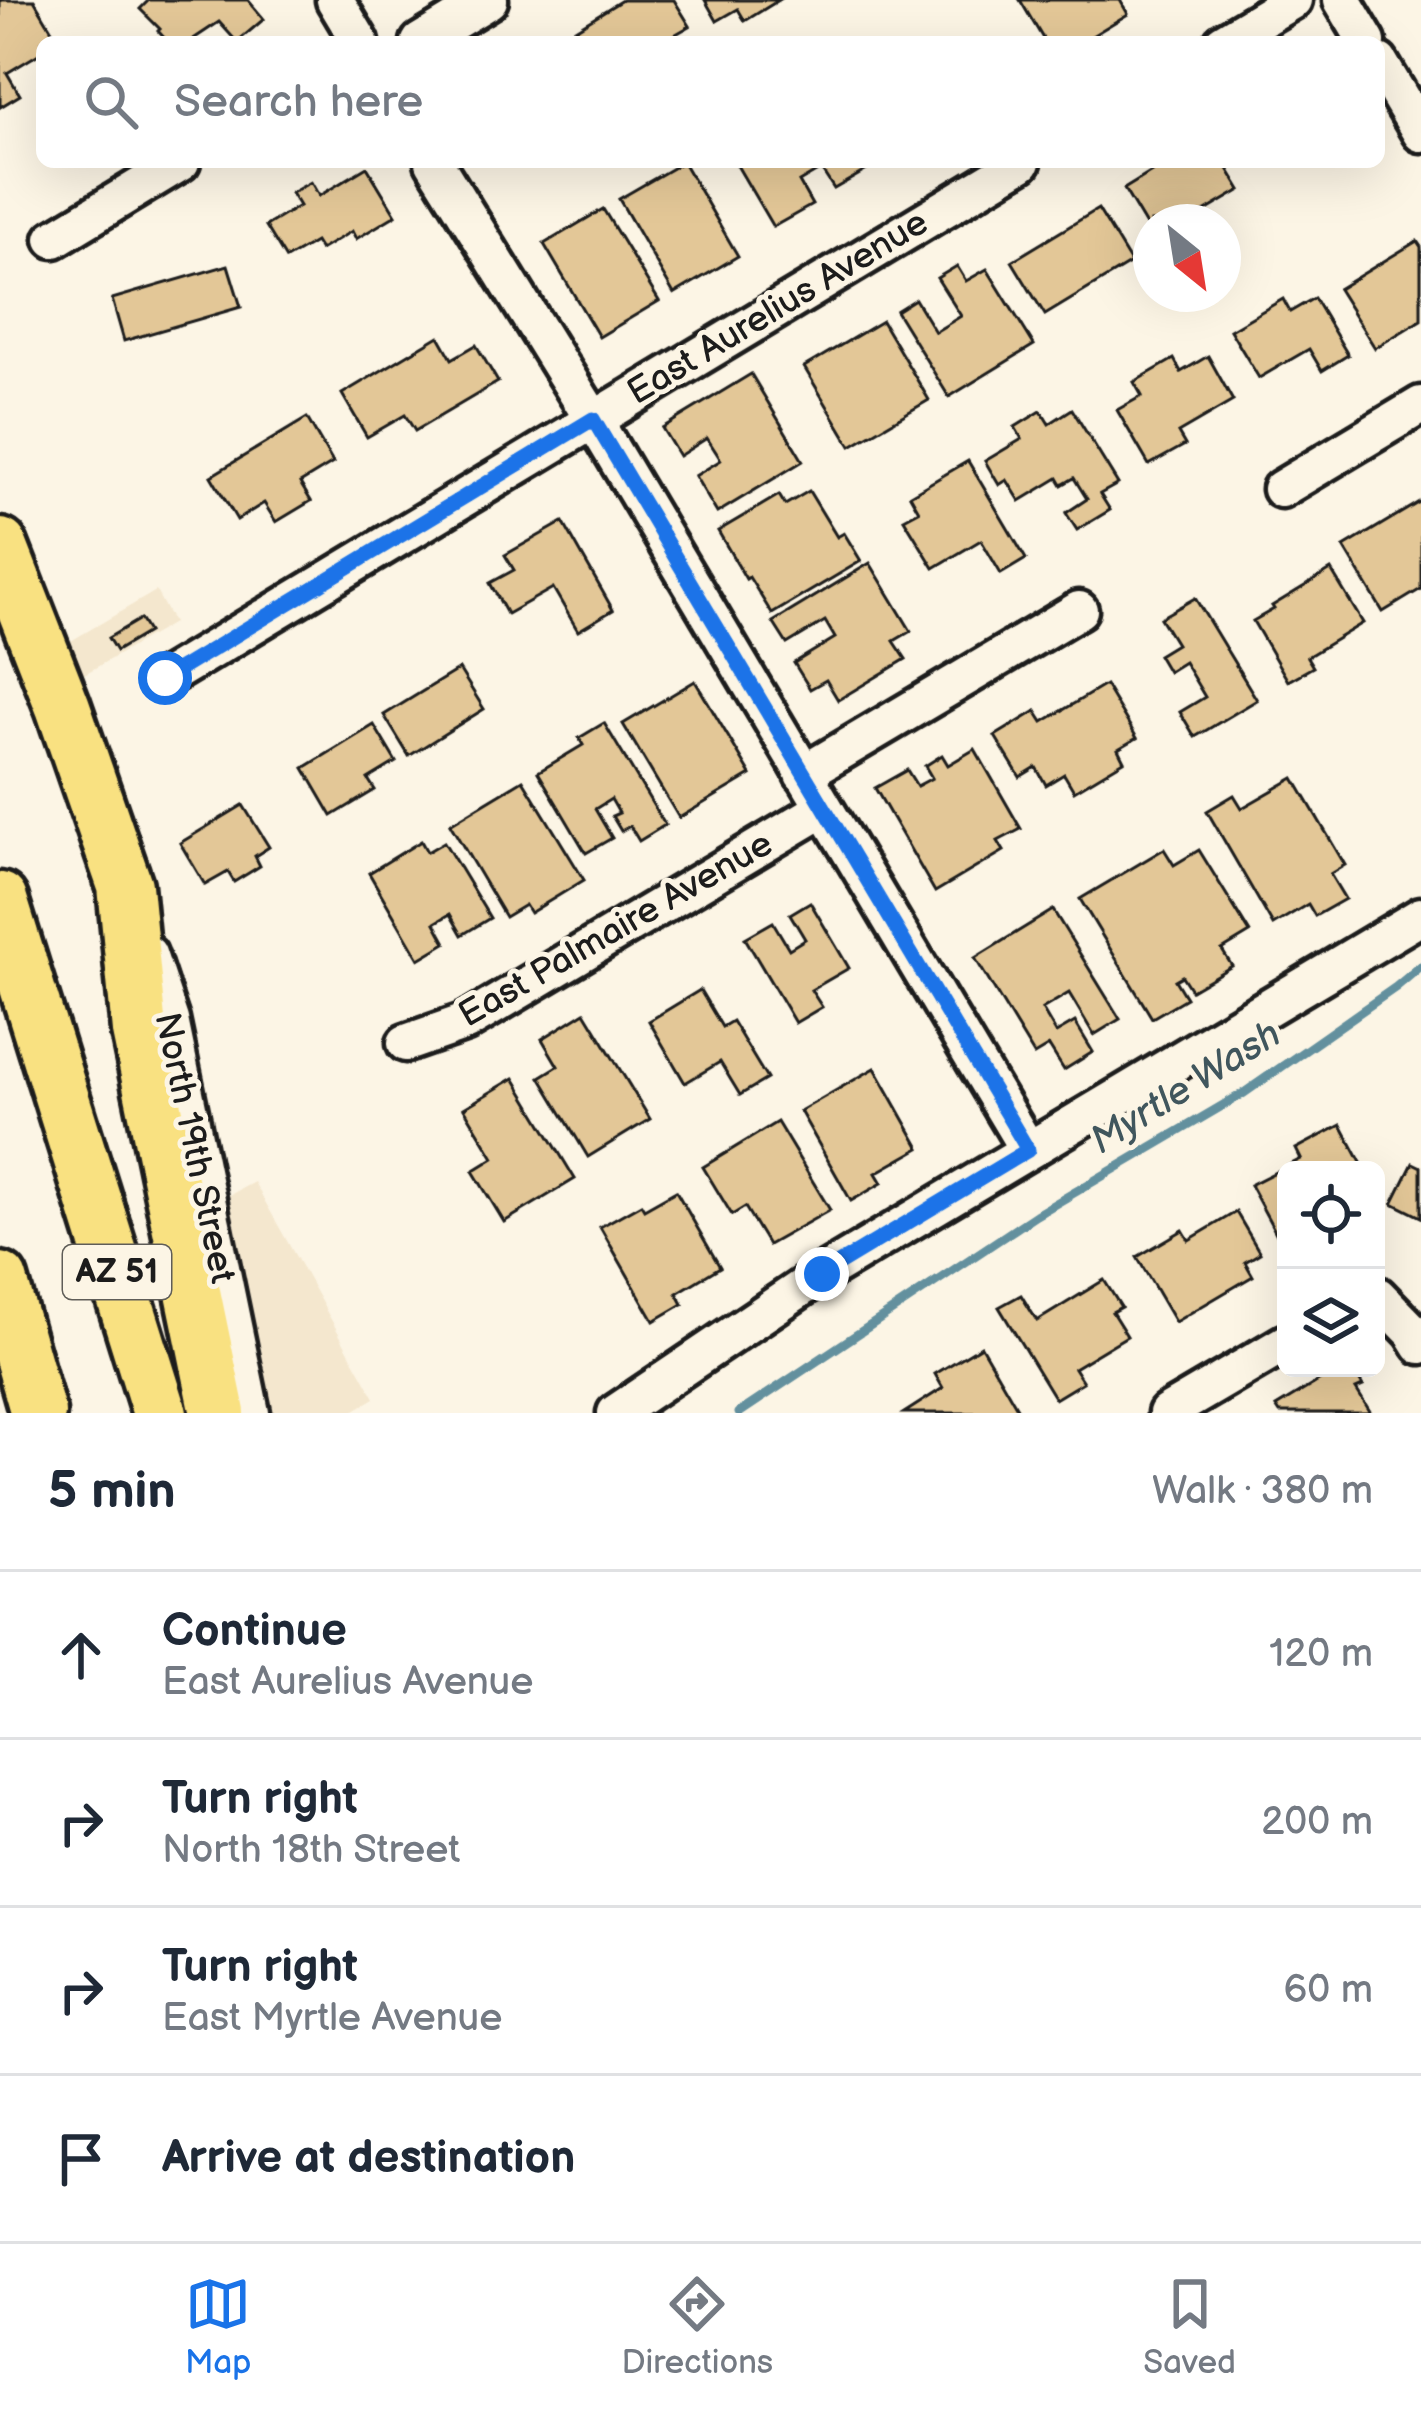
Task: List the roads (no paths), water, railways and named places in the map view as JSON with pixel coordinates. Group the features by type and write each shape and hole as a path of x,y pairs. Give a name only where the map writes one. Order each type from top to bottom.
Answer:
{"highway":[{"path":"0,546 125,886 139,1030 218,1413"},
{"name":"AZ 51","path":"0,900 160,1413"},
{"path":"0,1280 38,1413"}],"street":[{"path":"334,0 356,36"},
{"path":"430,36 489,0"},
{"path":"1232,36 1293,0"},
{"path":"1342,0 1363,36"},
{"path":"1385,72 1421,133"},
{"path":"54,239 171,168"},
{"path":"438,168 593,419 1028,1150"},
{"name":"East Aurelius Avenue","path":"165,678 1012,168"},
{"path":"1281,489 1421,405"},
{"path":"803,773 1079,610"},
{"name":"East Palmaire Avenue","path":"406,1043 466,1022 823,809"},
{"name":"North 19th Street","path":"125,886 170,1019 251,1413"},
{"path":"616,1413 822,1274 1421,916"},
{"path":"1385,1305 1421,1345"},
{"path":"1167,1413 1277,1348"}],"waterway":[{"name":"Myrtle Wash","path":"739,1413 1036,1215 1244,1093 1421,966"}]}
